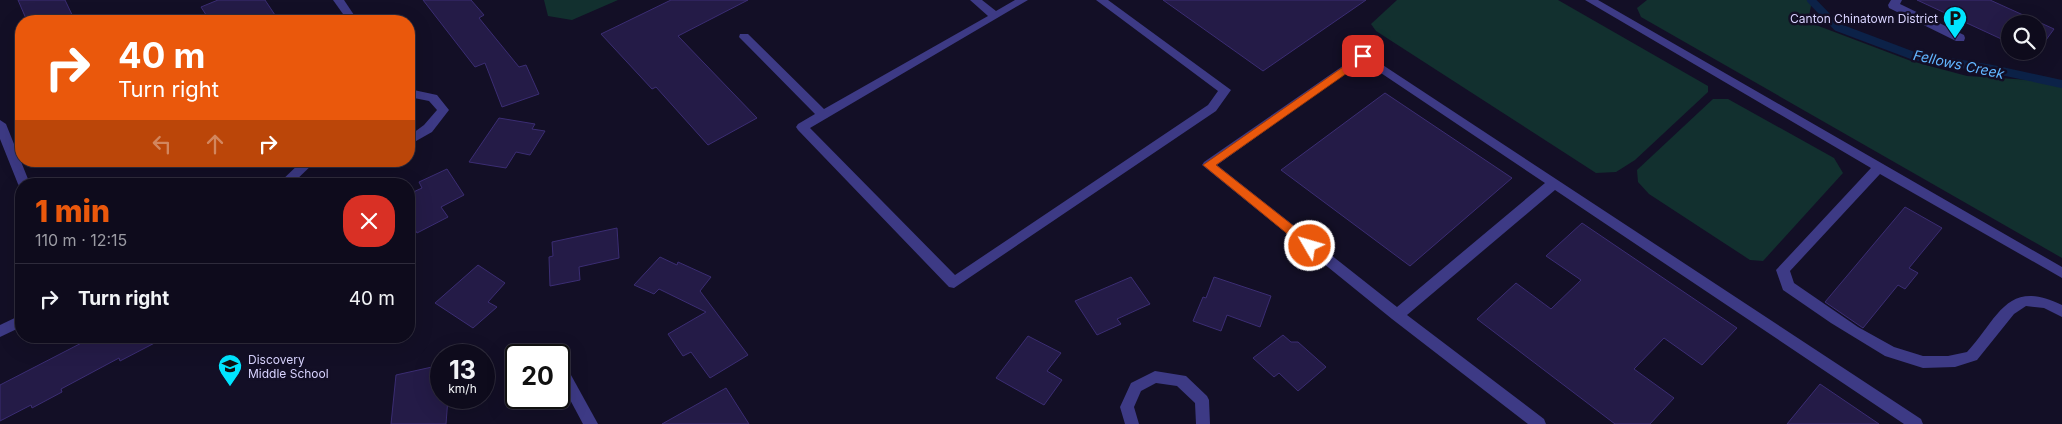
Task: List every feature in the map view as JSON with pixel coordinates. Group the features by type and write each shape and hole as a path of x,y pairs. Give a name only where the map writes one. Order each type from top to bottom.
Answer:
{"street":[{"path":"338,0 349,15"},
{"path":"975,0 995,16"},
{"path":"1023,0 802,128 954,283 1212,108 1225,90 1101,0"},
{"path":"1590,0 2062,273"},
{"path":"1897,0 1893,5 1960,38"},
{"path":"744,37 823,115"},
{"path":"1539,424 1397,315 1208,165 1363,56 1916,424"},
{"path":"415,95 433,98 443,110 436,122 415,139"},
{"path":"0,124 15,162"},
{"path":"291,178 303,167"},
{"path":"1879,167 1783,270 1788,286 1869,340 1904,358 1923,362 1946,362 1971,357 2014,304 2032,299 2049,304 2062,311"},
{"path":"1397,315 1554,183"},
{"path":"0,331 15,324"},
{"path":"1132,424 1127,407 1136,387 1154,377 1181,380 1195,393 1202,400 1203,424"},
{"path":"570,386 591,424"}],"green space":[{"path":"544,0 618,0 572,20 548,16"},
{"path":"1397,0 1558,0 1708,86 1708,92 1635,160 1616,172 1596,173 1376,31 1371,24"},
{"path":"1647,0 1812,0 1808,22 1911,61 1967,76 2062,82 2062,258 1641,17 1637,8"},
{"path":"1713,99 1728,99 1834,158 1843,173 1763,261 1750,260 1649,194 1638,182 1637,170"}],"building":[{"path":"18,0 65,0 72,15 24,15"},
{"path":"218,0 265,0 275,15 206,15 201,7"},
{"path":"423,0 471,0 484,15 479,18 519,67 526,65 539,94 502,107 485,63 475,67"},
{"path":"671,0 748,0 678,36 757,118 708,145 656,87 652,89 601,34"},
{"path":"1163,0 1366,0 1263,71"},
{"path":"1917,0 1990,0 2023,15 2001,15 2001,39"},
{"path":"2046,25 2054,29 2046,40"},
{"path":"1385,93 1512,178 1410,266 1281,170"},
{"path":"499,118 535,124 532,129 545,131 530,155 516,152 506,168 469,162"},
{"path":"447,169 464,195 441,207 448,217 417,233 415,230 415,191 422,188 419,182"},
{"path":"1905,207 1942,228 1909,268 1918,273 1905,289 1898,285 1863,328 1825,302"},
{"path":"1582,223 1737,328 1702,365 1664,338 1634,369 1674,398 1650,424 1615,424 1477,319 1516,283 1551,309 1581,280 1546,256"},
{"path":"617,228 619,258 579,267 580,280 550,286 549,257 553,256 552,242"},
{"path":"660,257 677,265 678,262 711,277 700,291 748,355 710,378 691,352 683,356 668,334 706,312 659,289 654,294 634,285"},
{"path":"478,265 505,283 488,302 497,307 473,328 435,303"},
{"path":"1131,277 1150,304 1117,319 1121,324 1097,335 1075,301"},
{"path":"1214,277 1271,296 1260,327 1227,315 1221,331 1193,321 1203,297 1206,298"},
{"path":"1283,335 1291,342 1298,342 1326,367 1298,391 1279,373 1274,377 1253,358"},
{"path":"1028,336 1061,353 1047,371 1062,380 1044,405 996,378"},
{"path":"81,343 155,343 120,361 119,358 61,389 62,392 32,408 31,405 0,421 0,385"},
{"path":"430,367 430,409 447,409 446,424 391,424 396,375"},
{"path":"1820,384 1879,424 1787,424"},
{"path":"726,388 749,424 662,424"}],"waterway":[{"name":"Fellows Creek","path":"1811,0 1837,27 1914,56 1992,69 2062,84"}],"place":[{"name":"Canton Chinatown District","path":"1955,39"},
{"name":"Discovery Middle School","path":"230,387"}],"route":[{"path":"1310,246 1208,165 1363,56"}]}
